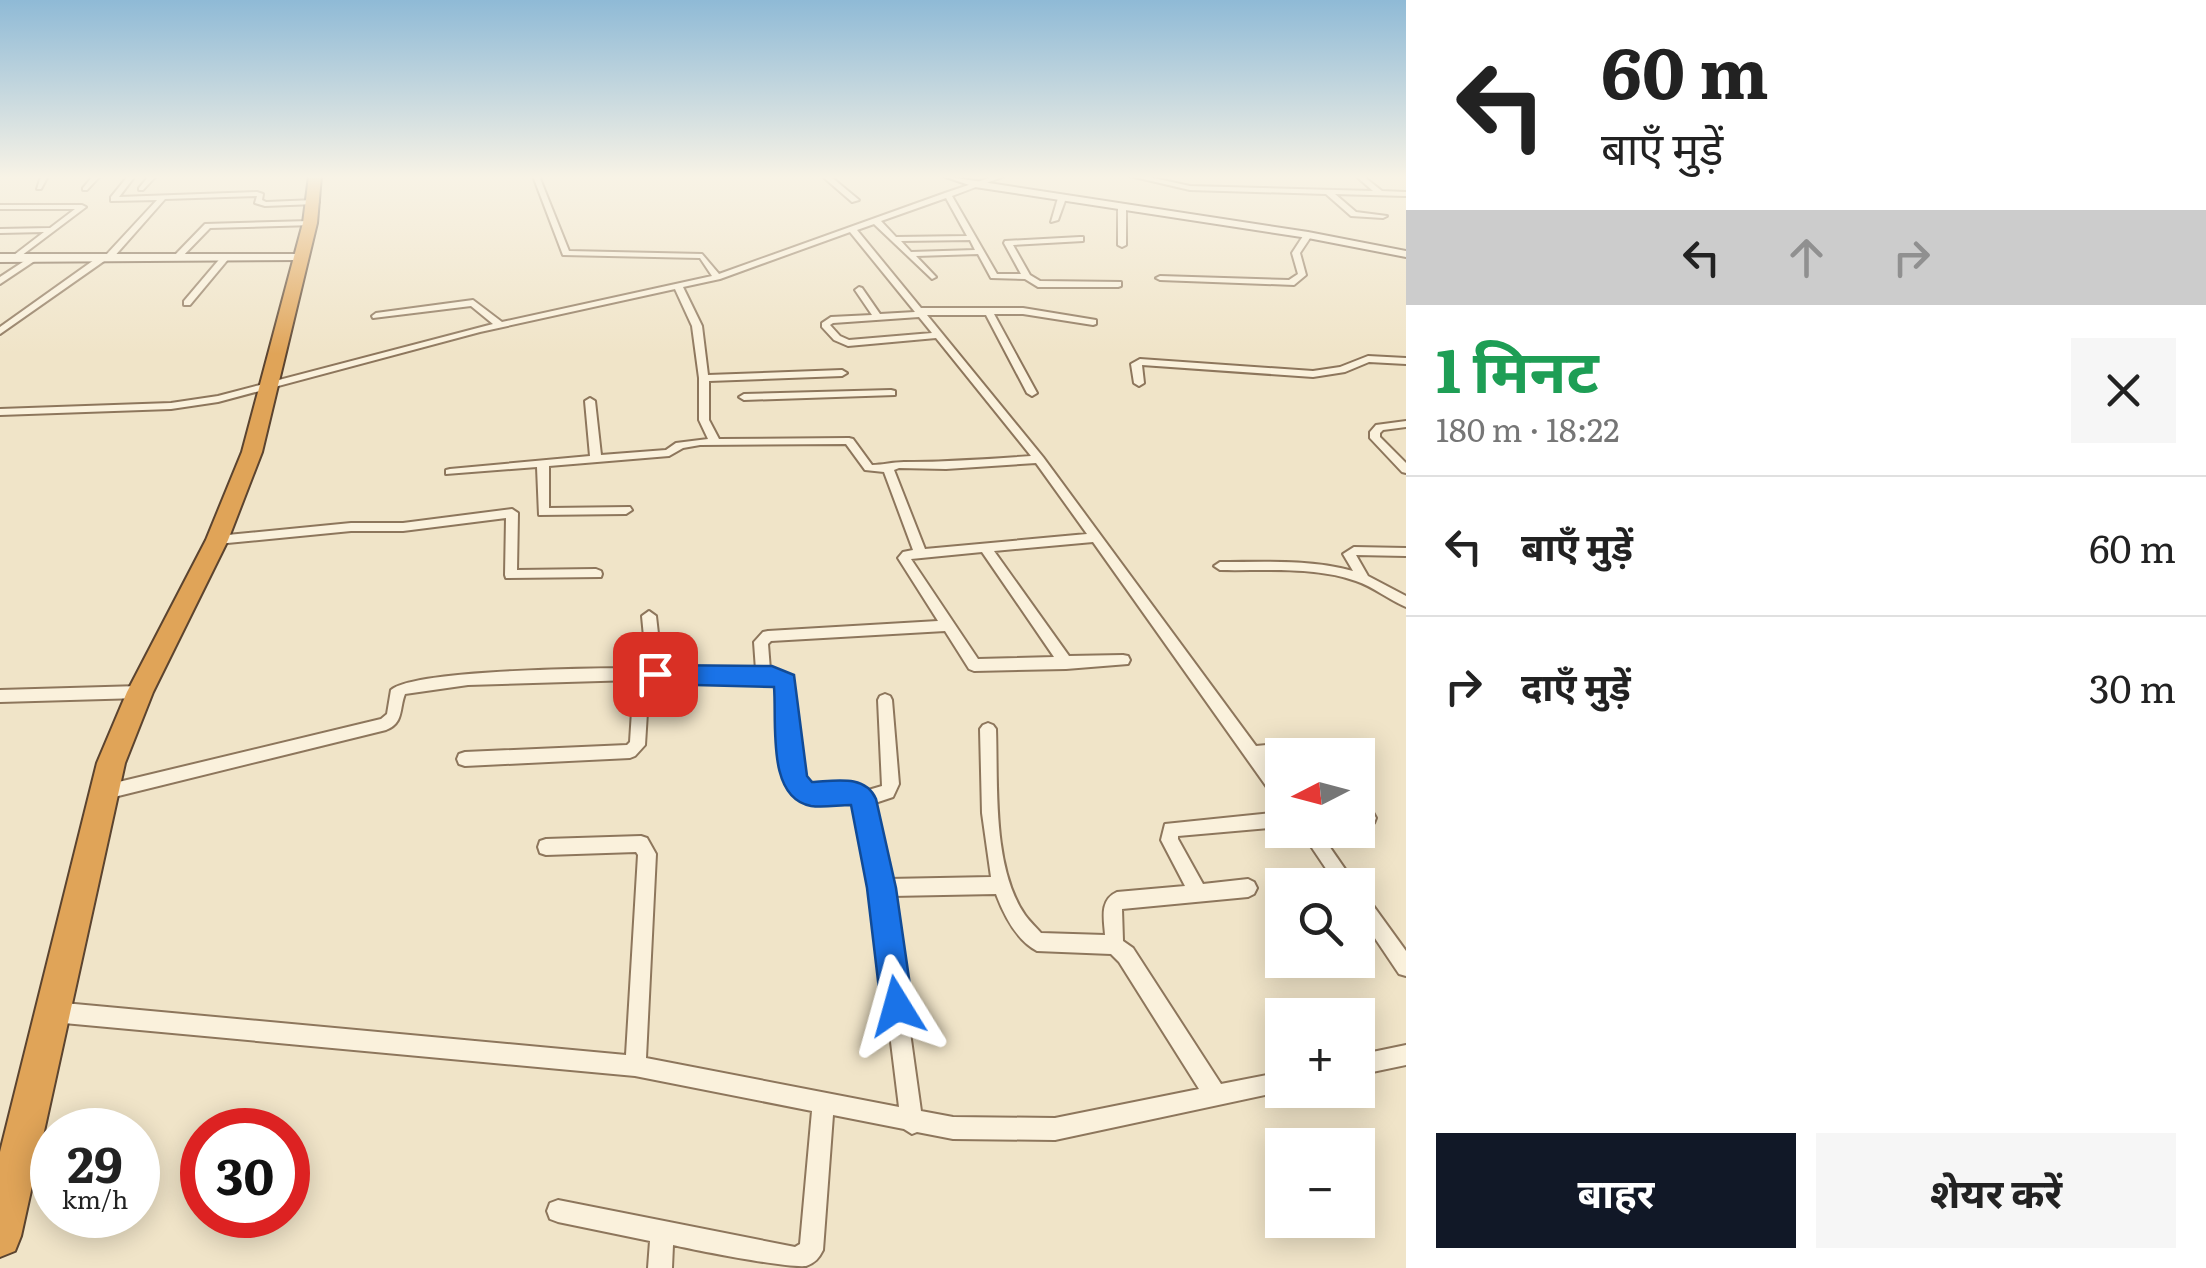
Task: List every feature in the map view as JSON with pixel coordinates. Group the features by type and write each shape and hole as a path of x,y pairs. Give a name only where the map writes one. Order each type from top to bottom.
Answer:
{"highway":[{"path":"0,1236 102,793 119,736 217,540 252,452 306,235"}],"main road":[{"path":"1309,235 1406,254"},
{"path":"0,258 301,257"}],"street":[{"path":"18,257 45,235"},
{"path":"0,331 107,257 127,235"},
{"path":"178,257 199,235"},
{"path":"559,235 566,254 702,256 717,277"},
{"path":"0,412 188,405 500,325 717,277 831,235"},
{"path":"857,235 1039,459 1265,771"},
{"path":"892,235 932,277"},
{"path":"970,235 994,276 1027,277 1042,285 1118,284"},
{"path":"1122,235 1122,245"},
{"path":"1160,278 1291,282 1302,275 1296,253 1308,235"},
{"path":"896,239 972,238"},
{"path":"1027,277 1008,241 1080,240"},
{"path":"912,254 980,252"},
{"path":"188,302 226,257"},
{"path":"0,281 35,258"},
{"path":"678,286 697,326 704,378 704,420 715,442"},
{"path":"858,290 877,316"},
{"path":"376,316 474,303 500,325"},
{"path":"986,310 1032,393"},
{"path":"940,335 848,343 836,338 825,326 831,320 986,310 1023,311 1093,322"},
{"path":"1140,383 1136,364 1140,362 1312,374 1342,370 1368,359 1406,362"},
{"path":"704,378 842,372"},
{"path":"803,374 810,395"},
{"path":"744,397 891,393"},
{"path":"590,401 596,459"},
{"path":"1406,424 1380,427 1375,432 1375,438 1406,470"},
{"path":"450,472 668,453 685,444 715,442 848,441 869,468 888,469 896,465 946,466 1039,459"},
{"path":"543,463 543,512 626,510"},
{"path":"888,469 921,554"},
{"path":"217,540 350,526 403,527 512,513 511,576 596,574"},
{"path":"1093,538 904,558 974,665 1122,660"},
{"path":"985,548 1066,663"},
{"path":"1362,576 1349,554 1354,551 1406,552"},
{"path":"1220,566 1332,568 1362,576 1406,602"},
{"path":"465,760 630,751 636,744 648,674 649,616"},
{"path":"762,676 761,642 768,636 946,626"},
{"path":"102,793 386,724 394,716 396,694 402,689 468,679 648,674 762,676 786,682 794,780 802,790 855,793 863,799 881,888 912,1122"},
{"path":"0,696 140,692"},
{"path":"863,799 887,792 891,784 885,700"},
{"path":"988,729 992,833 1012,916 1037,942 1114,945 1126,954 1216,1096"},
{"path":"1252,753 1265,752"},
{"path":"1198,893 1169,840 1171,829 1265,821"},
{"path":"546,847 641,844 647,854 636,1066"},
{"path":"881,888 1003,884"},
{"path":"1114,945 1113,906 1117,901 1248,888"},
{"path":"1375,923 1406,966"},
{"path":"52,1012 636,1066 954,1128 1056,1129 1265,1086"},
{"path":"1375,1061 1406,1054"},
{"path":"558,1211 797,1258 811,1250 823,1104"},
{"path":"660,1268 662,1232"}],"route":[{"path":"655,674 772,676 786,682 794,780 812,794 855,793 863,799 881,888 897,1006"}]}
